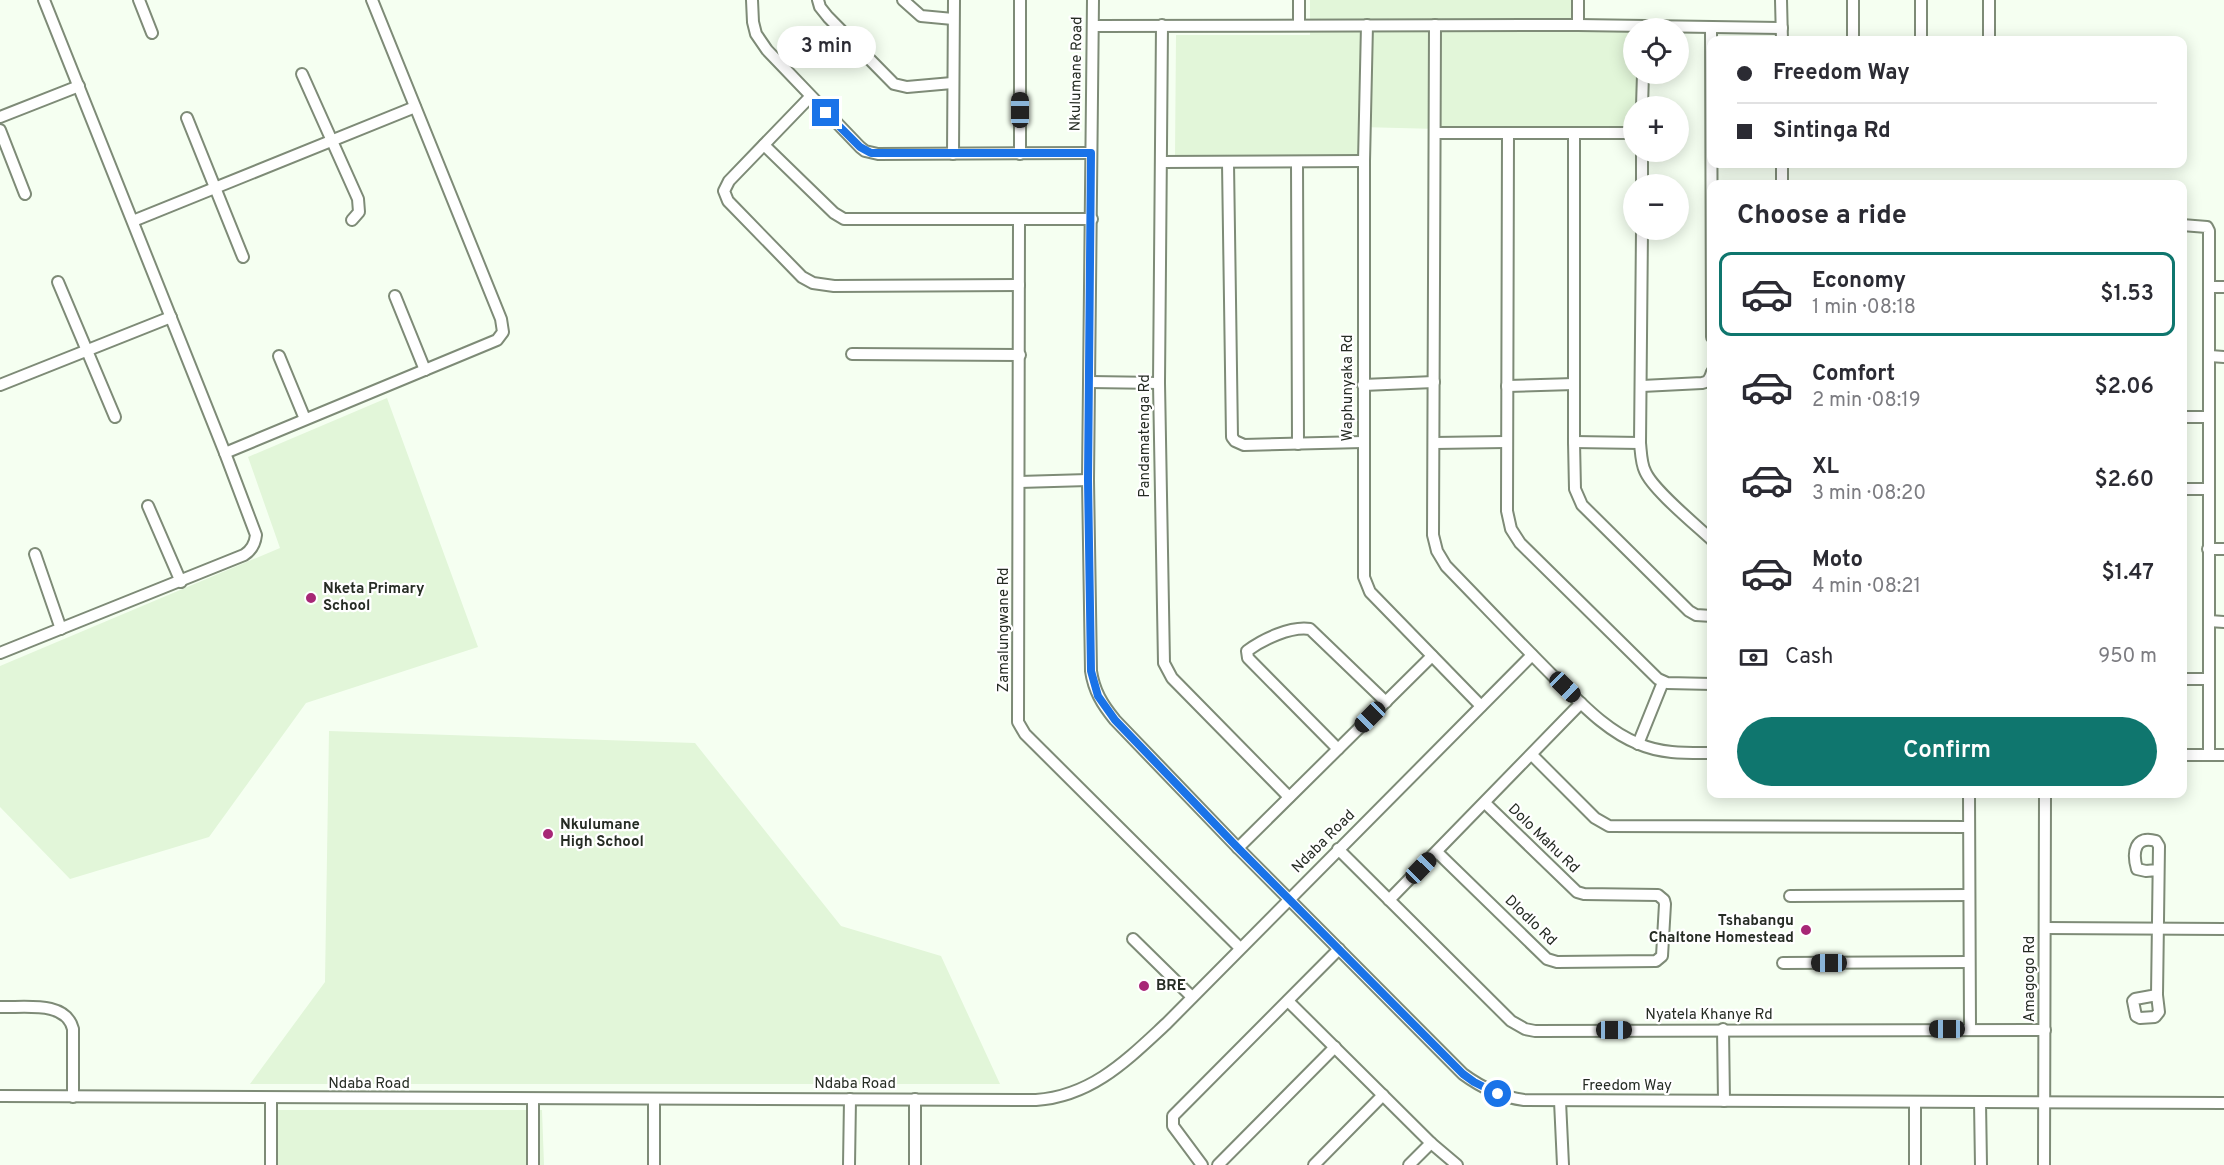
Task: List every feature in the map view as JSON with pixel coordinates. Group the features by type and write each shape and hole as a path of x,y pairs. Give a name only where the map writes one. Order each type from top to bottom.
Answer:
{"street":[{"path":"0,653 181,582 244,555 255,544 255,528 44,0"},
{"path":"139,0 152,33"},
{"path":"225,453 496,340 503,332 503,326 372,0"},
{"path":"752,0 753,22 760,42 810,97 866,151 878,154 1091,153"},
{"path":"818,0 823,12 894,84 907,87 952,83"},
{"path":"903,0 921,16 953,19"},
{"path":"953,154 954,0"},
{"path":"1020,0 1020,154"},
{"name":"Nkulumane Road","path":"1093,0 1088,480 1091,671 1095,691 1104,708 1115,720 1289,899"},
{"path":"1299,0 1299,25"},
{"path":"1578,0 1578,25"},
{"path":"1781,0 1782,36"},
{"path":"1853,0 1853,36"},
{"path":"1921,0 1921,36"},
{"path":"1989,0 1989,36"},
{"name":"Pandamatenga Rd","path":"1162,25 1159,383 1164,663 1172,678 1289,797"},
{"name":"Waphunyaka Rd","path":"1367,25 1363,385 1365,582 1370,592 1481,706"},
{"path":"1436,25 1433,535 1437,551 1446,566 1532,655 1581,703 1614,730 1638,744 1664,752 1707,753"},
{"path":"1093,26 1578,25 1623,27"},
{"path":"1689,28 1782,28"},
{"path":"1711,28 1711,36"},
{"path":"302,74 358,199 358,212 352,220"},
{"path":"0,117 79,86"},
{"path":"810,97 729,181 724,191 725,196 798,274 819,285 842,287 1019,285"},
{"path":"133,221 415,106"},
{"path":"187,118 243,257"},
{"path":"0,130 26,194"},
{"path":"1436,132 1623,133"},
{"path":"1508,133 1506,442 1507,511 1511,529 1516,537 1645,667 1663,682 1707,684"},
{"path":"1574,133 1575,489 1582,505 1689,611 1696,615 1707,616"},
{"path":"764,145 834,213 844,219 1092,219"},
{"path":"1162,162 1364,161"},
{"path":"1297,162 1298,444"},
{"path":"1228,163 1230,431 1235,441 1244,445 1363,442"},
{"name":"Zamalungwane Rd","path":"1019,220 1018,715 1021,728 1240,948"},
{"path":"2187,225 2201,225 2209,231 2209,755"},
{"path":"1642,240 1640,443 1643,465 1650,479 1707,535"},
{"path":"58,282 115,417"},
{"path":"2209,288 2224,287"},
{"path":"395,296 424,370"},
{"path":"0,385 171,317"},
{"path":"852,354 1020,355"},
{"path":"279,356 305,419"},
{"path":"2210,357 2224,357"},
{"path":"1642,386 1702,383 1707,380"},
{"path":"1090,382 1159,383"},
{"path":"1363,385 1434,382"},
{"path":"1507,386 1574,384"},
{"path":"2187,417 2209,417"},
{"path":"1434,443 1506,442"},
{"path":"1574,442 1640,443"},
{"path":"1019,482 1088,480"},
{"path":"2187,489 2209,489"},
{"path":"148,506 181,582"},
{"path":"2208,549 2224,549"},
{"path":"34,554 61,629"},
{"path":"2209,621 2224,622"},
{"path":"1338,749 1248,658 1247,651 1280,634 1300,628 1310,629 1386,702"},
{"name":"Ndaba Road","path":"0,1096 271,1099 1036,1100 1074,1093 1100,1080 1158,1032 1532,655"},
{"path":"1238,848 1432,656"},
{"path":"2187,679 2208,679"},
{"path":"1638,744 1663,682"},
{"path":"1389,900 1581,703"},
{"path":"1532,755 1595,818 1609,826 1969,827"},
{"path":"2187,755 2224,755"},
{"path":"1969,798 1970,1028"},
{"name":"Amagogo Rd","path":"2044,798 2044,1165"},
{"name":"Dolo Mahu Rd","path":"1485,803 1576,892 1662,897 1665,904 1660,959"},
{"name":"Nyatela Khanye Rd","path":"1338,849 1511,1021 1525,1029 1970,1028 2045,1030"},
{"name":"Dlodlo Rd","path":"1437,852 1547,959 1557,962 1656,961 1660,959"},
{"path":"2157,870 2157,995"},
{"path":"1790,896 1969,895"},
{"name":"Freedom Way","path":"1289,899 1463,1074 1474,1082 1510,1098 1560,1101 2224,1102"},
{"path":"2045,928 2224,928"},
{"path":"1133,939 1192,997"},
{"path":"1202,1165 1173,1126 1173,1116 1339,949"},
{"path":"1782,963 1969,962"},
{"path":"1288,1001 1431,1143 1457,1165"},
{"path":"0,1008 51,1008 69,1020 73,1029 73,1097"},
{"path":"1723,1029 1724,1101"},
{"path":"1218,1165 1335,1047"},
{"path":"1314,1165 1383,1095"},
{"path":"271,1099 271,1165"},
{"path":"533,1099 533,1165"},
{"path":"849,1165 850,1099"},
{"path":"915,1099 915,1165"},
{"path":"654,1100 654,1165"},
{"path":"1560,1101 1563,1165"},
{"path":"1915,1102 1915,1165"},
{"path":"1980,1102 1981,1165"},
{"path":"1409,1165 1431,1143"}],"shaded area":[{"path":"1310,0 1573,0 1574,32 1623,32 1623,84 1638,84 1638,96 1623,96 1623,134 1360,127 1359,155 1175,156 1176,35 1310,35"},
{"name":"Nketa Primary School","path":"387,398 478,647 306,703 209,837 70,879 0,807 0,666 280,548 248,457"},
{"name":"Nkulumane High School","path":"329,731 695,743 841,926 941,956 1000,1084 250,1084 325,982"},
{"path":"265,1110 542,1110 544,1165 267,1165"}],"place":[{"name":"Nketa Primary School","path":"311,598"},
{"name":"Nkulumane High School","path":"548,834"},
{"name":"Tshabangu Chaltone Homestead","path":"1806,930"},
{"name":"BRE","path":"1144,986"}],"route":[{"path":"826,113 860,147 871,153 1091,153 1088,480 1093,685 1104,708 1238,848 1463,1074 1498,1094"}]}
